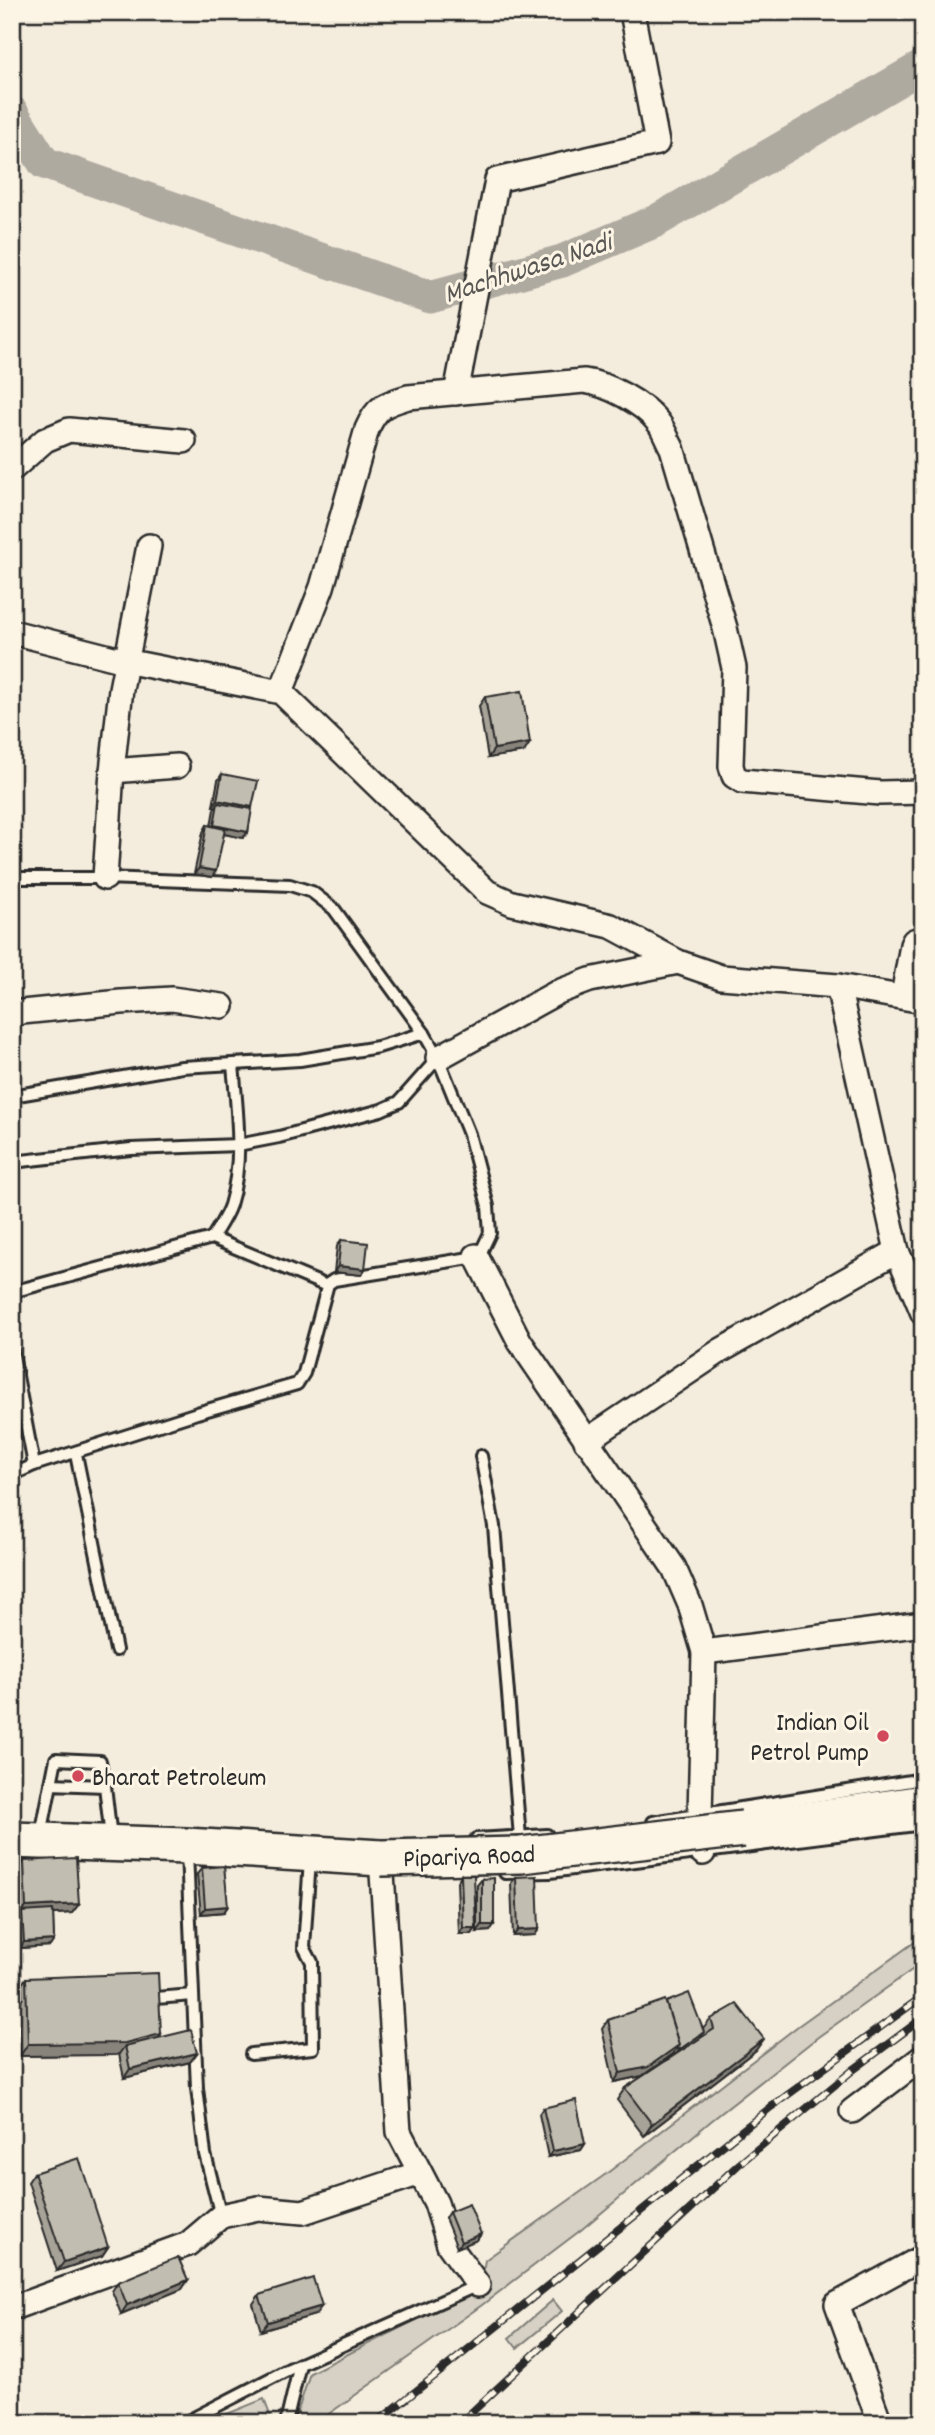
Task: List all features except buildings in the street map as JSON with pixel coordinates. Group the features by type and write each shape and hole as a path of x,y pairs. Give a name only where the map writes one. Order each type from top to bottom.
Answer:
{"main road":[{"name":"Pipariya Road","path":"26,1841 186,1846 390,1858 535,1853 709,1835 923,1802"}],"street":[{"path":"456,393 497,180 657,143 632,12"},
{"path":"281,692 322,587 373,415 384,404 408,397 596,383 639,405 658,422 672,448 726,628 734,668 731,766 737,779 880,793 923,792"},
{"path":"12,469 45,440 69,430 184,440"},
{"path":"105,878 112,771 125,661 149,545"},
{"path":"12,632 125,661 281,692 487,892 512,903 611,926 678,962 721,977 838,986 913,999 912,945 914,941 923,938"},
{"path":"112,771 177,766"},
{"path":"438,1058 558,992 590,980 678,962"},
{"path":"838,986 897,1251 923,1313"},
{"path":"12,1013 172,999 222,1006"},
{"path":"586,1441 720,1351 897,1251"},
{"path":"476,1256 520,1342 674,1568 690,1605 704,1652 699,1815 703,1853"},
{"path":"704,1652 923,1623"},
{"path":"520,1837 523,1872"},
{"path":"390,1858 399,2132 436,2203 449,2245 478,2286"},
{"path":"852,2111 923,2057"},
{"path":"15,2308 188,2244 221,2216 258,2208 303,2212 420,2173"},
{"path":"880,2423 837,2304 923,2258"}],"lane":[{"path":"12,878 105,878 290,885 312,892 334,909 424,1033 438,1058 469,1134 491,1233 481,1254 476,1256 334,1280 327,1286 304,1373 297,1384 34,1465 12,1475"},
{"path":"12,1096 182,1067 300,1060 378,1047 424,1033"},
{"path":"12,1162 131,1149 238,1146 381,1110 399,1102 438,1058"},
{"path":"212,1238 229,1208 237,1180 238,1146 233,1065"},
{"path":"12,1292 212,1238 327,1286"},
{"path":"12,1350 34,1465"},
{"path":"76,1454 116,1650"},
{"path":"481,1456 494,1526 520,1837"},
{"path":"26,1841 51,1784 56,1759 100,1761 111,1843"},
{"path":"636,1825 923,1779"},
{"path":"51,1784 105,1786"},
{"path":"497,1873 550,1872 923,1824"},
{"path":"465,1839 559,1835"},
{"path":"186,1846 198,2101 205,2154 221,2216"},
{"path":"251,2054 313,2048 312,1962 304,1947 310,1854"},
{"path":"12,1937 14,1982"},
{"path":"156,1998 193,1995"},
{"path":"184,2423 300,2364 478,2286"},
{"path":"286,2423 300,2364"}],"shaded area":[{"path":"923,1936 923,1962 818,2037 711,2121 581,2230 482,2305 316,2423 294,2423 310,2373 480,2288 485,2260 606,2174 798,2026"},
{"path":"553,2300 562,2311 517,2348 509,2338"},
{"path":"264,2399 273,2423 205,2423"}],"waterway":[{"name":"Machhwasa Nadi","path":"12,112 44,163 430,297 562,261 656,221 923,66"}],"railway":[{"path":"376,2423 771,2107 923,1996"},
{"path":"460,2423 738,2165 853,2070 923,2018"}],"place":[{"name":"Indian Oil Petrol Pump","path":"883,1736"},
{"name":"Bharat Petroleum","path":"78,1776"}]}
